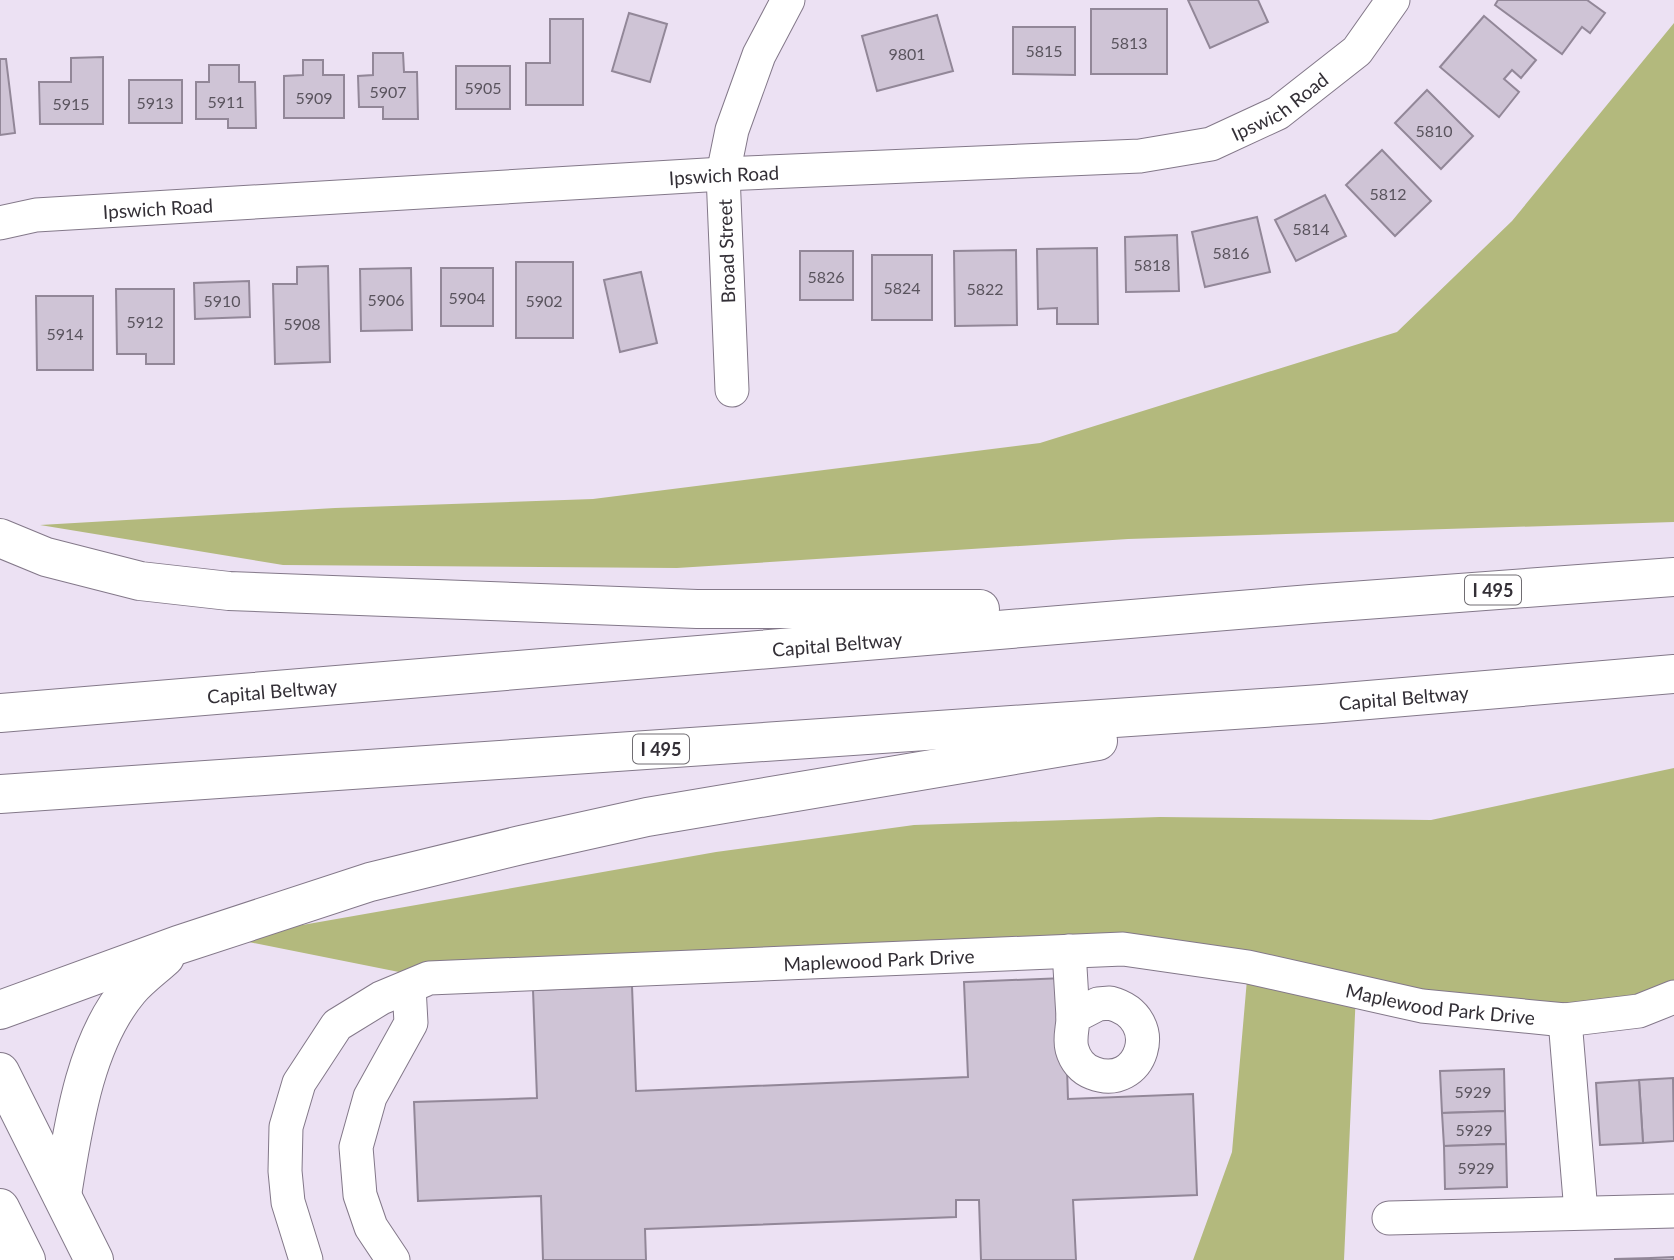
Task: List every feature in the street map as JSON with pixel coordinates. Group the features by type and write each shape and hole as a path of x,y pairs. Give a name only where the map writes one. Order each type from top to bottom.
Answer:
{"main road":[{"path":"0,538 46,557 140,581 229,590 697,609 1044,609 1311,604"},
{"name":"Capital Beltway","path":"0,713 1674,576"},
{"name":"Capital Beltway","path":"0,794 1321,704 1674,674"},
{"path":"0,1010 178,945 370,882 522,845 647,817 1321,704"},
{"path":"62,1195 88,1067 110,1021 129,990 178,945"},
{"path":"0,1072 94,1260"},
{"path":"0,1208 26,1260"},
{"path":"0,1254 5,1260"}],"street":[{"name":"Broad Street","path":"732,390 723,174 732,130 759,55 788,0"},
{"name":"Ipswich Road","path":"0,223 36,215 723,174 1140,156 1211,144 1278,114 1357,51 1393,0"},
{"name":"Maplewood Park Drive","path":"306,1260 288,1202 285,1171 286,1127 299,1083 337,1025 381,999 429,978 1123,949 1248,967 1422,1006 1565,1020 1639,1011 1674,997"},
{"path":"1069,951 1073,1017"},
{"path":"393,1260 371,1227 360,1195 356,1147 370,1097 411,1023 410,987"},
{"path":"1565,1020 1581,1212"},
{"path":"1388,1219 1674,1211"}],"green space":[{"path":"1674,23 1674,522 1128,539 677,568 283,565 40,525 335,508 593,499 1040,443 1397,332 1512,221"},
{"path":"1674,768 1674,997 1639,1011 1356,992 1344,1260 1193,1260 1232,1152 1248,968 1123,949 429,978 229,938 716,852 914,825 1160,817 1431,820"}],"building":[{"path":"1188,0 1258,0 1268,22 1210,48"},
{"path":"1498,0 1587,0 1605,13 1590,33 1582,27 1562,54 1495,5"},
{"path":"1091,9 1167,9 1167,74 1091,74"},
{"path":"629,13 667,24 650,82 612,71"},
{"path":"937,15 953,71 877,91 862,36"},
{"path":"1484,16 1536,60 1521,78 1512,70 1504,79 1519,92 1499,117 1440,67"},
{"path":"550,19 583,19 583,105 526,105 526,63 550,63"},
{"path":"1013,27 1075,27 1075,75 1013,74"},
{"path":"373,53 403,53 404,72 417,72 418,119 383,119 383,107 359,107 358,76 373,75"},
{"path":"103,57 103,124 40,124 39,82 71,82 71,58"},
{"path":"0,59 6,59 15,133 0,135"},
{"path":"303,60 323,60 323,75 344,75 344,118 284,118 284,76 303,75"},
{"path":"209,65 239,65 239,82 255,82 256,128 228,128 228,119 196,119 196,82 209,82"},
{"path":"456,66 510,66 510,109 456,109"},
{"path":"129,80 182,80 182,123 129,123"},
{"path":"1427,90 1473,136 1441,169 1395,123"},
{"path":"1382,150 1431,201 1395,236 1346,185"},
{"path":"1325,195 1346,236 1296,261 1275,220"},
{"path":"1257,217 1270,272 1205,287 1192,232"},
{"path":"1177,235 1179,291 1126,292 1125,237"},
{"path":"1097,248 1098,324 1057,324 1057,308 1038,309 1037,249"},
{"path":"1016,250 1017,325 955,326 954,251"},
{"path":"800,251 853,251 853,300 800,300"},
{"path":"872,255 932,255 932,320 872,320"},
{"path":"516,262 573,262 573,338 516,338"},
{"path":"328,266 330,362 275,364 273,284 297,284 297,267"},
{"path":"411,268 412,330 361,331 360,269"},
{"path":"441,268 493,268 493,326 441,326"},
{"path":"641,272 657,343 620,352 604,280"},
{"path":"249,281 250,317 195,319 194,283"},
{"path":"116,289 174,289 174,364 146,364 146,354 117,354"},
{"path":"36,296 93,296 93,370 37,370"},
{"path":"1064,978 1068,1099 1193,1094 1197,1195 1073,1200 1076,1260 981,1260 979,1200 956,1200 956,1217 645,1229 646,1260 543,1260 541,1196 418,1201 414,1102 537,1098 533,990 632,986 636,1091 968,1077 964,982"},
{"path":"1504,1069 1505,1111 1442,1113 1440,1071"},
{"path":"1673,1078 1674,1141 1643,1143 1639,1080"},
{"path":"1639,1080 1643,1143 1600,1145 1596,1083"},
{"path":"1505,1111 1506,1144 1444,1146 1442,1113"},
{"path":"1506,1144 1507,1187 1445,1189 1444,1146"},
{"path":"1674,1257 1674,1260 1651,1260 1651,1258"},
{"path":"1615,1259 1651,1260 1615,1260"}]}
